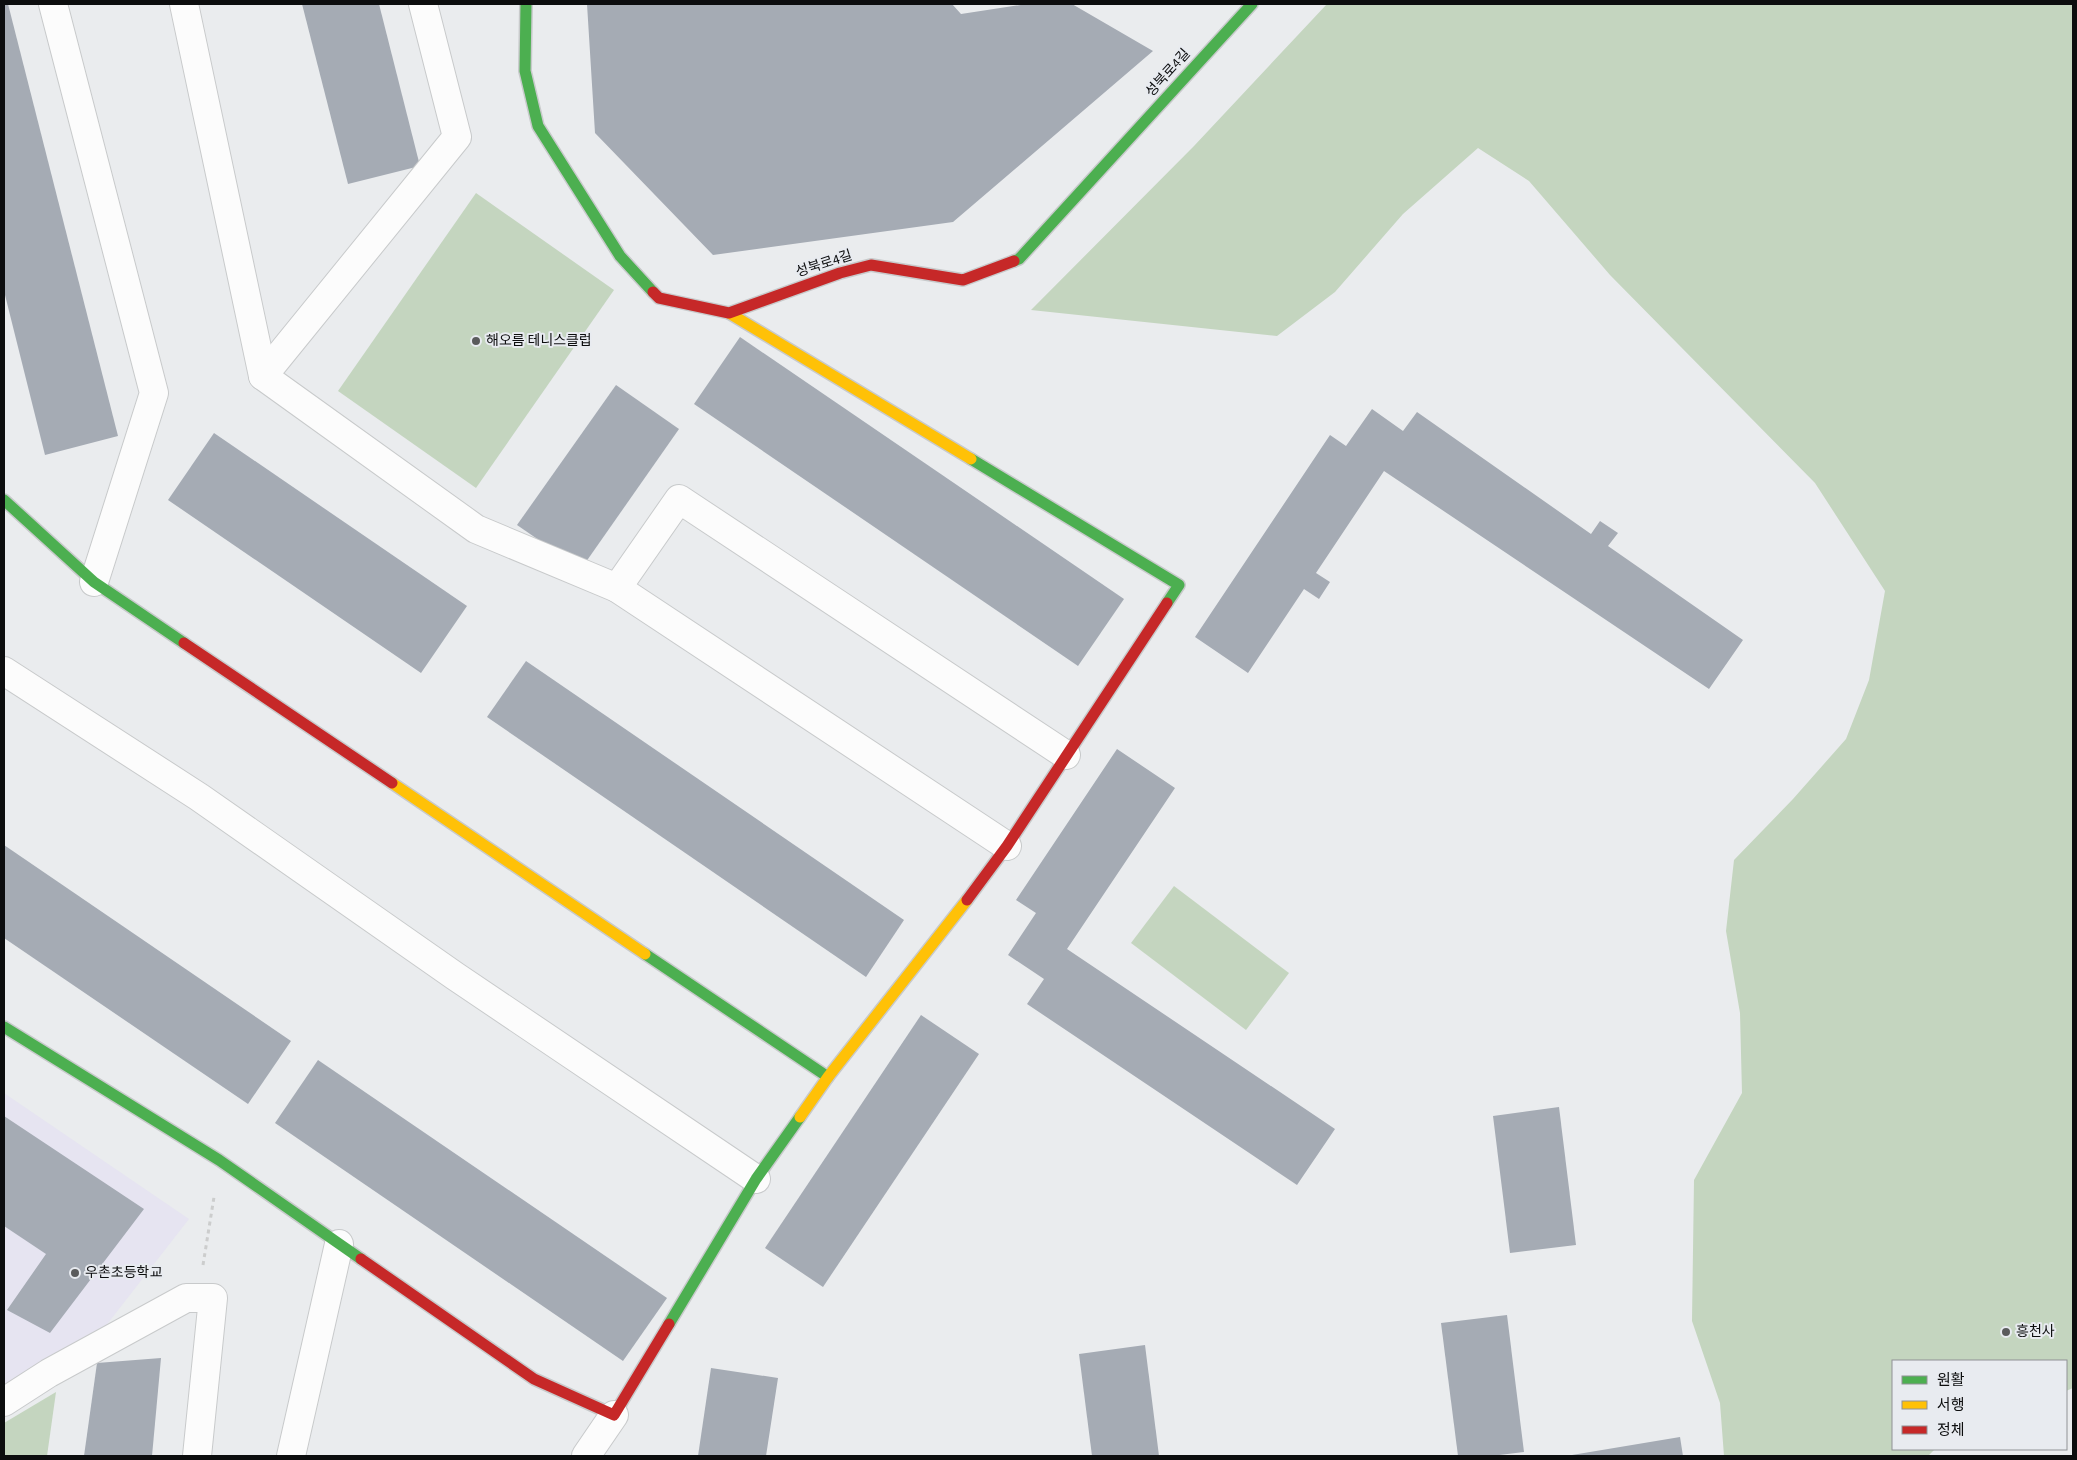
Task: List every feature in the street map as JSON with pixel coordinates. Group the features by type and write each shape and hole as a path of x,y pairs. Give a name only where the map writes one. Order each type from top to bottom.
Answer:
{"street":[{"path":"53,4 154,393 94,582"},
{"path":"184,4 263,376 476,529 617,588 1007,846"},
{"path":"263,376 457,137 423,4"},
{"path":"526,4 525,71 538,126 620,256 659,298 728,313 1179,585 1007,846 933,946 828,1077 756,1179 614,1415 586,1456"},
{"name":"성북로4길","path":"728,313 840,273 871,265 963,280 1019,259 1252,4"},
{"path":"617,588 679,499 1066,756"},
{"path":"4,500 94,582 828,1077"},
{"path":"4,670 199,797 455,976 756,1179"},
{"path":"4,1027 219,1160 534,1379 614,1415"},
{"path":"291,1456 339,1244"},
{"path":"4,1402 49,1374 186,1298 213,1298 197,1456"}],"path":[{"path":"186,1298 204,1264 219,1160"}],"shaded area":[{"name":"우촌초등학교","path":"4,1093 189,1219 105,1327 4,1391"}],"green space":[{"path":"1327,4 2073,4 2073,1388 2067,1391 2067,1360 1892,1360 1892,1450 1934,1450 1928,1456 1724,1456 1720,1403 1692,1321 1694,1180 1742,1093 1740,1013 1726,931 1734,860 1793,799 1846,739 1869,680 1885,591 1815,483 1610,275 1529,181 1478,148 1403,214 1335,292 1277,336 1031,310 1194,146"},
{"name":"해오름 테니스클럽","path":"476,193 614,290 476,488 338,391"},
{"path":"1174,886 1289,973 1246,1030 1131,943"},
{"path":"56,1392 47,1456 4,1456 4,1423"}],"building":[{"path":"4,4 8,4 118,436 45,455 4,291"},
{"path":"302,4 379,4 420,166 348,184"},
{"path":"587,4 952,4 961,14 1027,4 1072,4 1153,51 953,222 713,255 595,133"},
{"path":"740,337 1124,599 1078,666 694,404"},
{"path":"616,385 679,429 581,569 517,525"},
{"path":"1372,409 1403,431 1417,412 1591,534 1600,521 1618,533 1608,546 1743,640 1709,689 1384,471 1316,573 1330,582 1319,599 1304,589 1248,673 1195,637 1330,435 1346,446"},
{"path":"214,433 467,606 421,673 168,500"},
{"path":"526,661 904,920 866,977 487,717"},
{"path":"1117,749 1175,788 1067,949 1335,1129 1297,1185 1027,1004 1044,979 1008,955 1036,913 1016,900"},
{"path":"4,845 291,1041 248,1104 4,938"},
{"path":"921,1015 979,1054 823,1287 765,1248"},
{"path":"318,1060 667,1298 623,1361 275,1123"},
{"path":"1559,1107 1576,1245 1510,1253 1493,1116"},
{"name":"우촌초등학교","path":"4,1116 144,1209 50,1333 7,1310 46,1254 4,1226"},
{"path":"1507,1315 1524,1452 1491,1456 1458,1456 1441,1323"},
{"path":"1145,1345 1159,1456 1092,1456 1079,1354"},
{"path":"161,1358 152,1456 84,1456 97,1363"},
{"path":"711,1368 778,1378 766,1456 698,1456"},
{"path":"1680,1437 1683,1456 1572,1456 1572,1455"}],"traffic: fast":[{"path":"526,4 525,71 538,126 620,256 653,292"},
{"path":"1014,261 1019,259 1252,4"},
{"path":"971,459 1179,585 1167,603"},
{"path":"4,500 94,582 184,643"},
{"path":"645,954 828,1077"},
{"path":"4,1027 219,1160 361,1259"},
{"path":"669,1324 756,1179 800,1117"}],"traffic: slow":[{"path":"729,313 971,459"},
{"path":"392,783 645,954"},
{"path":"800,1117 828,1077 967,900"}],"traffic: jam":[{"path":"653,292 659,298 729,313 840,273 871,265 963,280 1014,261"},
{"path":"967,900 1007,846 1167,603"},
{"path":"184,643 392,783"},
{"path":"361,1259 534,1379 614,1415 669,1324"}],"place":[{"name":"해오름 테니스클럽","path":"476,341"},
{"name":"우촌초등학교","path":"75,1273"},
{"name":"흥천사","path":"2006,1332"}]}
